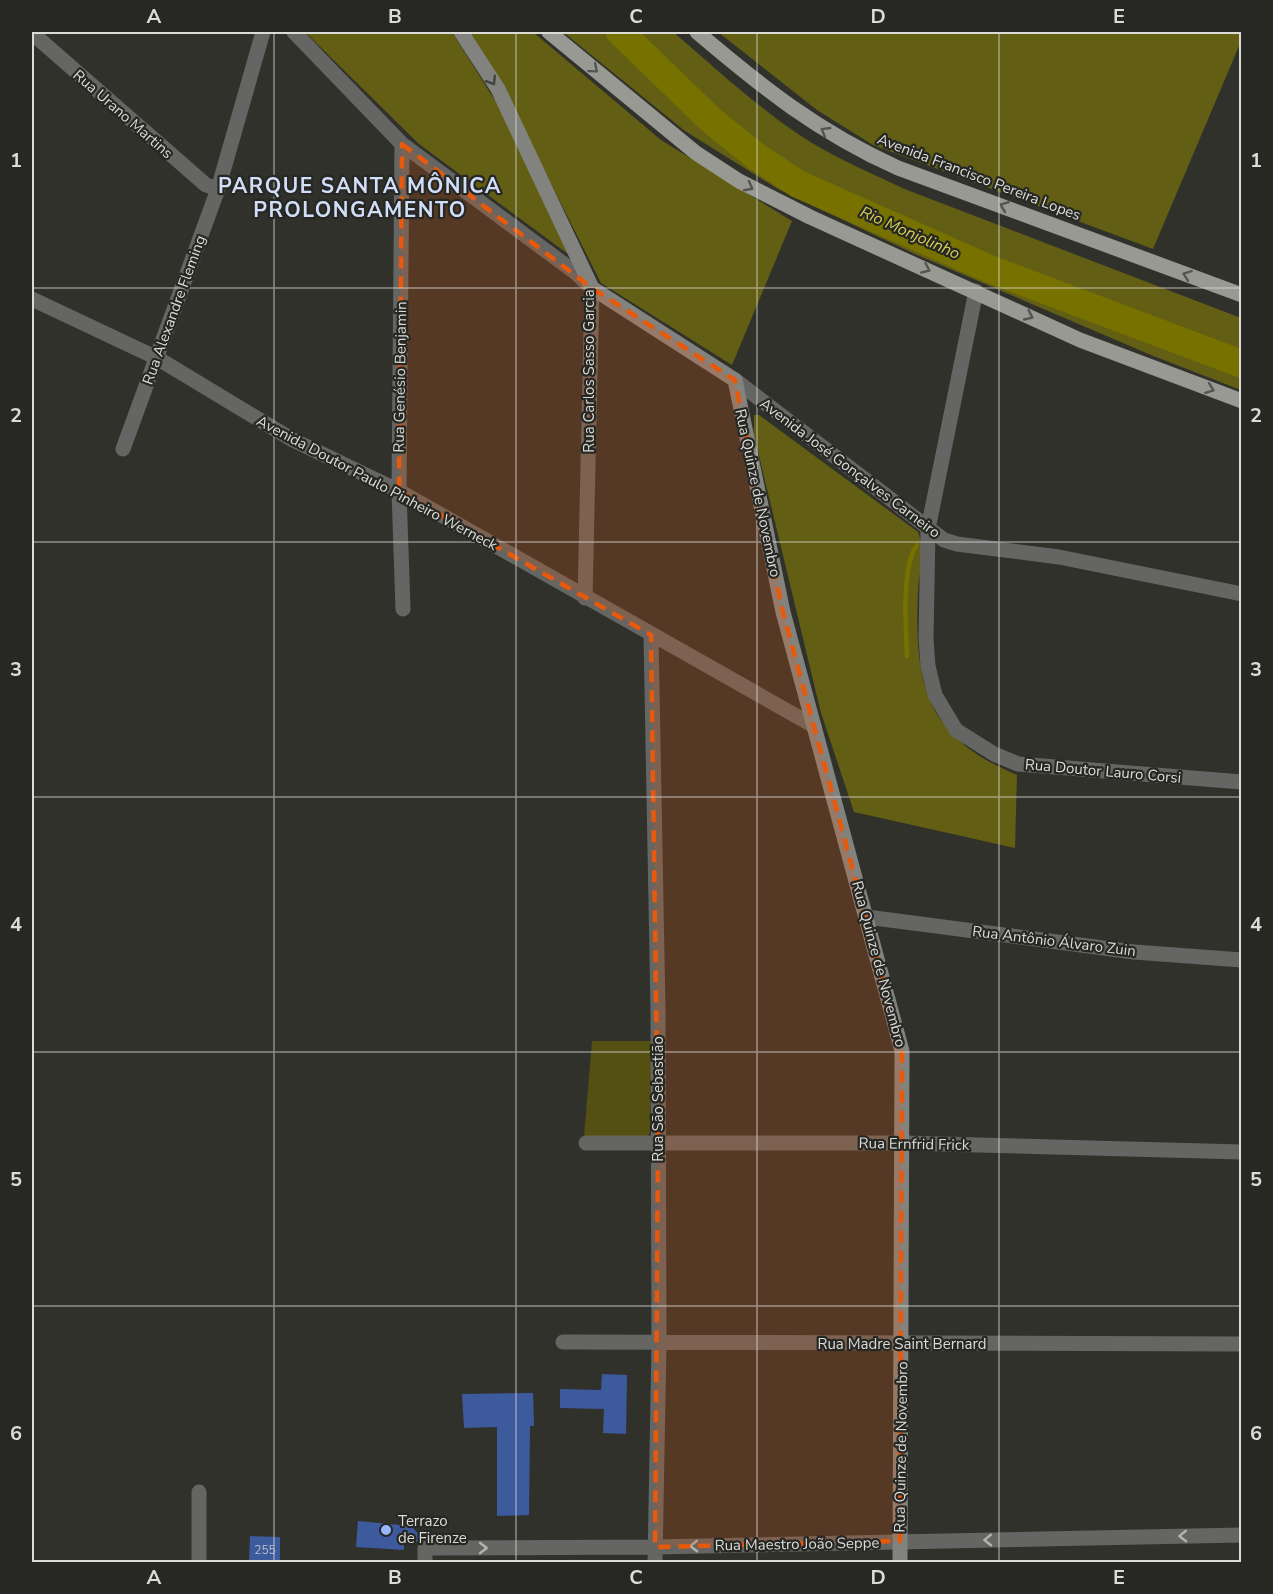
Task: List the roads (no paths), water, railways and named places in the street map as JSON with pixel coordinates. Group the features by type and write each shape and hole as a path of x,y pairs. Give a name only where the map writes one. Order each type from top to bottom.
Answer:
{"main road":[{"name":"Rua Carlos Sasso Garcia","path":"461,32 502,97 592,288"},
{"path":"549,32 696,153 739,181 810,217 1080,340 1242,401"},
{"name":"Avenida Francisco Pereira Lopes","path":"697,32 789,108 859,151 898,168 1242,295"},
{"name":"Avenida José Gonçalves Carneiro","path":"592,288 735,380"},
{"name":"Rua Quinze de Novembro","path":"735,380 783,612 902,1050 900,1563"}],"street":[{"name":"Rua Alexandre Fleming","path":"123,450 218,189 263,32"},
{"name":"Avenida José Gonçalves Carneiro","path":"294,32 402,144 576,273 592,288"},
{"name":"Rua Urano Martins","path":"32,33 207,185 218,189"},
{"name":"Rua Genésio Benjamin","path":"402,144 399,491 403,609"},
{"name":"Rua Carlos Sasso Garcia","path":"585,598 592,288"},
{"name":"Rua Doutor Lauro Corsi","path":"976,291 928,529 928,666 934,695 956,730 994,754 1017,764 1242,782"},
{"name":"Avenida Doutor Paulo Pinheiro Werneck","path":"32,299 156,358 293,440 399,491 814,726"},
{"name":"Avenida José Gonçalves Carneiro","path":"735,380 944,540 957,544 1059,557 1242,594"},
{"name":"Rua São Sebastião","path":"651,635 659,1342 655,1555"},
{"name":"Rua Antônio Álvaro Zuin","path":"867,917 1134,952 1242,960"},
{"name":"Rua Ernfrid Frick","path":"586,1143 902,1143 1242,1152"},
{"name":"Rua Madre Saint Bernard","path":"563,1342 1242,1344"},
{"path":"199,1492 199,1563"},
{"name":"Rua Maestro João Seppe","path":"425,1555 655,1555 900,1541 1242,1535"}],"waterway":[{"name":"Rio Monjolinho","path":"620,32 711,120 757,157 798,184 992,270 1242,364"},
{"path":"907,656 907,582 912,555 917,545"}],"place":[{"name":"Terrazo de Firenze","path":"386,1530"}],"district":[{"name":"PARQUE SANTA MÔNICA PROLONGAMENTO","path":"360,198"}]}
